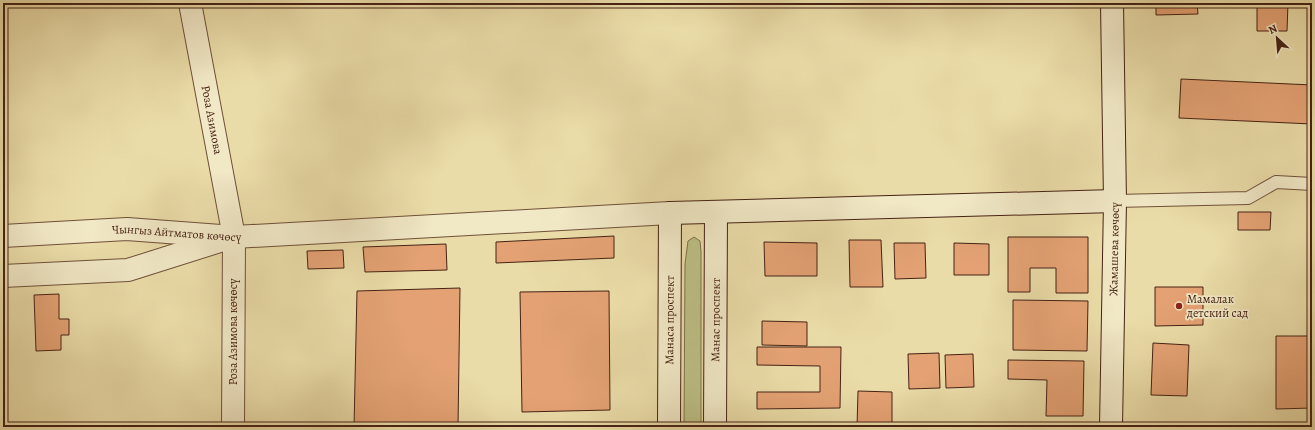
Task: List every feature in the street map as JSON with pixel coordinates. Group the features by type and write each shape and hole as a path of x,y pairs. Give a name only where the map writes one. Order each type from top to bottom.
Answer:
{"street":[{"name":"Роза Азимова","path":"190,3 234,237"},
{"path":"234,237 670,213 716,213 1115,201 1112,3"},
{"name":"Жамашева көчөсү","path":"1111,427 1115,201"},
{"name":"Манаса проспект","path":"669,427 670,213"},
{"name":"Манас проспект","path":"715,427 716,213"},
{"name":"Чынгыз Айтматов көчөсү","path":"3,236 127,229 234,237"},
{"name":"Чынгыз Айтматов көчөсү","path":"3,276 128,270 234,237"},
{"name":"Роза Азимова көчөсү","path":"233,427 234,237"}],"lane":[{"name":"Жамашева көчөсү","path":"1115,201 1248,198 1276,182 1312,184"}],"green space":[{"path":"694,237 700,241 701,252 701,427 684,427 685,264 688,241"}],"building":[{"path":"1156,3 1197,3 1198,14 1156,15"},
{"path":"1257,3 1288,3 1287,31 1257,31"},
{"path":"1181,79 1312,85 1312,124 1179,118"},
{"path":"1238,212 1271,212 1270,230 1238,230"},
{"path":"614,236 614,258 496,263 496,242"},
{"path":"1008,237 1088,237 1088,293 1056,293 1056,268 1030,268 1030,292 1008,292"},
{"path":"849,240 881,240 883,287 850,287"},
{"path":"764,242 817,243 817,276 765,276"},
{"path":"894,243 925,243 926,278 895,279"},
{"path":"954,243 989,244 989,275 954,275"},
{"path":"446,244 447,270 365,272 363,247"},
{"path":"343,250 344,268 308,269 307,251"},
{"name":"Мамалак детский сад","path":"1155,287 1203,287 1203,325 1155,326"},
{"path":"460,288 458,427 354,427 357,291"},
{"path":"609,291 610,410 522,412 520,292"},
{"path":"59,294 59,319 69,319 69,335 61,335 61,350 36,351 34,295"},
{"path":"1013,300 1088,301 1087,351 1013,350"},
{"path":"762,321 807,322 807,346 762,345"},
{"path":"1276,336 1312,336 1312,408 1276,409"},
{"path":"1153,343 1189,345 1187,396 1151,395"},
{"path":"757,347 841,347 840,408 757,409 757,392 820,392 820,366 757,365"},
{"path":"939,353 940,388 909,389 908,354"},
{"path":"973,354 974,387 946,388 945,355"},
{"path":"1008,360 1084,361 1083,416 1046,416 1047,380 1008,379"},
{"path":"858,391 892,392 892,427 857,427"},
{"path":"762,423 799,423 799,427 762,427"}],"place":[{"name":"Мамалак детский сад","path":"1179,306"}]}
